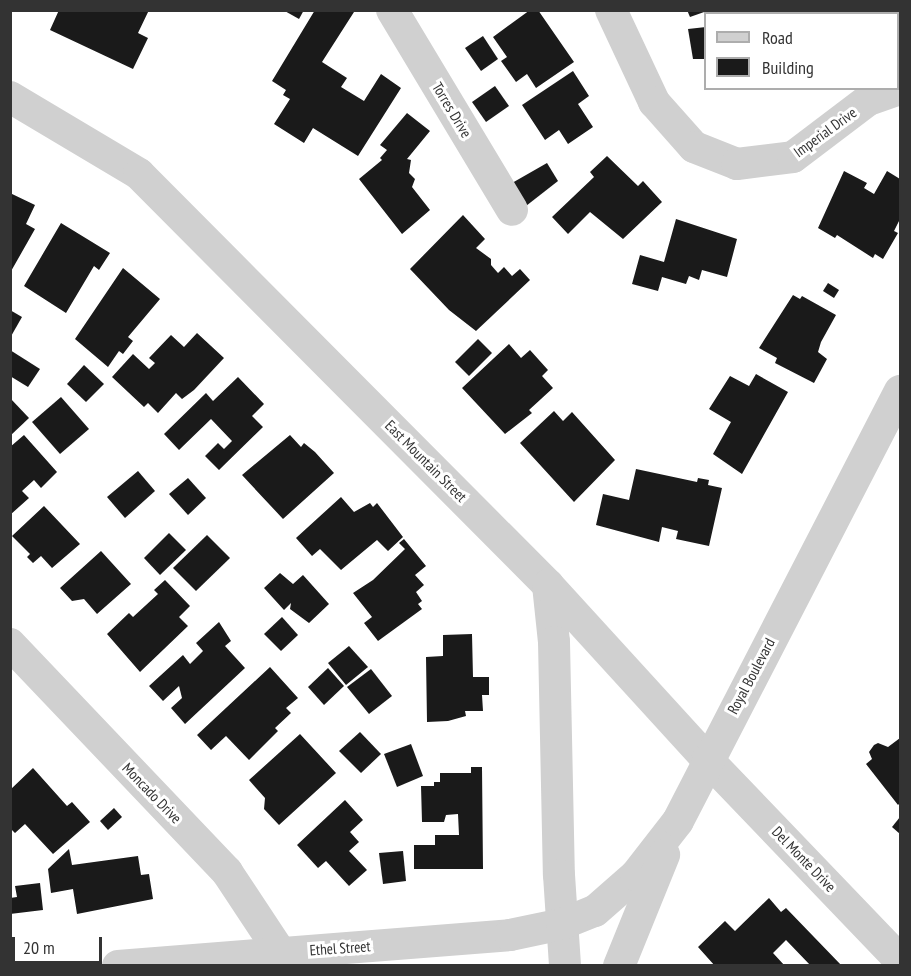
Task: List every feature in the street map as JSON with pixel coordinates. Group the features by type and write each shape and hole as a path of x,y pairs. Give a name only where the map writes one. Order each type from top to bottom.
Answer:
{"street":[{"name":"Torres Drive","path":"392,10 512,210"},
{"name":"Imperial Drive","path":"611,10 654,102 694,147 737,164 793,157 868,100 897,90"},
{"name":"East Mountain Street","path":"10,97 139,174 548,585 707,759"},
{"name":"Royal Boulevard","path":"562,924 601,907 636,875 678,821 707,759 900,391"},
{"path":"548,585 554,642 565,966"},
{"name":"Moncado Drive","path":"10,644 227,872 280,952"},
{"name":"Del Monte Drive","path":"707,759 900,960"},
{"path":"619,966 678,821"},
{"name":"Ethel Street","path":"118,966 510,934 562,924"}],"building":[{"path":"59,10 149,10 138,33 148,38 133,69 50,30"},
{"path":"283,10 304,10 299,19"},
{"path":"315,10 354,12 322,62 347,78 341,87 364,101 381,74 401,88 358,156 313,128 304,143 274,124 290,99 283,95 286,90 272,81"},
{"path":"530,10 538,10 574,62 536,88 527,74 516,82 501,61 507,57 493,37"},
{"path":"687,10 707,10 707,11 690,17"},
{"path":"704,27 704,59 693,59 688,29"},
{"path":"483,36 498,59 481,71 465,48"},
{"path":"573,71 589,96 578,104 593,127 568,144 559,130 545,140 522,105"},
{"path":"495,86 509,106 486,122 472,102"},
{"path":"407,113 430,131 407,159 411,160 409,173 415,179 412,187 430,210 402,234 359,179 382,160 380,158 387,150 380,145"},
{"path":"607,156 638,186 643,181 662,202 623,239 590,212 568,234 552,217 594,177 590,172"},
{"path":"547,163 558,181 526,206 512,183"},
{"path":"844,171 867,183 864,188 874,194 887,171 900,179 900,219 894,231 898,233 883,259 875,254 873,258 837,235 835,238 818,228"},
{"path":"10,193 35,205 26,224 35,229 10,273"},
{"path":"463,215 485,239 476,248 491,259 491,265 498,273 504,267 512,276 520,269 530,280 476,331 449,310 410,269"},
{"path":"676,219 737,239 727,277 702,270 699,280 689,276 686,284 662,277 658,291 632,284 640,255 664,262"},
{"path":"61,223 110,253 99,270 94,266 66,313 24,286"},
{"path":"123,268 160,299 128,337 133,341 123,354 119,351 108,367 75,339"},
{"path":"828,283 839,290 834,298 823,291"},
{"path":"793,295 800,299 802,296 836,315 821,342 818,352 827,359 814,383 775,363 777,358 759,348"},
{"path":"10,310 22,317 10,338"},
{"path":"197,333 224,358 194,390 182,399 176,393 158,413 148,403 144,407 112,377 133,354 149,369 155,363 149,358 171,335 184,347"},
{"path":"478,339 492,353 469,376 455,362"},
{"path":"509,344 521,358 530,350 548,370 542,376 553,388 529,410 532,413 505,434 462,388"},
{"path":"10,350 40,369 28,387 10,376"},
{"path":"84,365 104,384 86,402 67,384"},
{"path":"756,374 788,392 742,474 713,454 731,422 709,409 730,376 749,386"},
{"path":"238,377 264,404 252,416 263,427 219,470 205,456 218,443 224,449 232,441 211,419 179,450 164,434 206,393 213,401"},
{"path":"61,397 89,429 60,454 32,422"},
{"path":"10,398 29,418 10,436"},
{"path":"554,411 563,421 572,412 615,460 574,502 520,443"},
{"path":"24,435 57,472 41,488 34,480 22,491 29,498 10,515 10,447"},
{"path":"290,435 301,447 304,443 315,452 334,473 283,519 242,475"},
{"path":"636,469 697,482 698,478 709,480 708,485 722,488 709,546 676,539 678,531 662,527 659,542 596,525 603,494 629,500"},
{"path":"138,471 155,491 125,518 107,497"},
{"path":"188,478 206,498 188,515 169,494"},
{"path":"341,497 354,512 370,503 373,507 377,503 403,537 388,551 377,540 341,570 320,549 312,556 296,538"},
{"path":"44,506 80,544 52,568 41,556 33,563 27,557 30,554 12,536"},
{"path":"169,533 186,550 160,575 144,558"},
{"path":"207,535 230,558 196,591 173,568"},
{"path":"404,539 426,566 415,575 424,585 416,592 422,601 418,604 422,609 378,641 364,623 372,617 353,593 373,580 405,549 399,543"},
{"path":"101,551 131,584 97,614 84,599 72,601 60,588"},
{"path":"280,573 293,584 303,575 329,604 309,623 290,609 291,603 284,610 264,588"},
{"path":"165,580 190,606 179,617 188,626 140,672 107,634 129,613 133,617 158,594 154,590"},
{"path":"282,617 298,635 281,651 264,634"},
{"path":"219,622 231,641 225,646 245,668 185,724 171,708 182,698 179,686 163,701 149,686 183,655 190,664 203,651 196,643"},
{"path":"472,634 473,677 489,677 489,695 482,695 483,711 465,711 466,716 448,721 427,722 426,657 443,656 443,635"},
{"path":"349,646 368,667 346,685 328,663"},
{"path":"270,667 298,698 286,708 291,713 275,728 278,731 249,760 226,736 211,750 197,735"},
{"path":"328,668 344,686 324,705 308,687"},
{"path":"371,669 392,696 369,714 347,687"},
{"path":"360,732 381,754 361,773 339,751"},
{"path":"300,734 336,773 279,825 264,809 265,798 249,780"},
{"path":"900,738 900,803 898,805 866,764 872,759 869,752 874,745 878,743 888,747"},
{"path":"411,744 423,776 397,787 384,754"},
{"path":"471,767 482,767 483,869 414,869 414,845 435,845 435,835 459,835 458,814 446,815 444,822 422,822 421,786 434,786 434,782 440,782 440,773 471,773"},
{"path":"33,768 67,806 72,802 90,822 53,854 25,824 15,833 10,828 10,790"},
{"path":"345,800 363,820 350,832 359,842 349,851 367,870 349,886 326,861 318,868 297,845"},
{"path":"114,808 122,817 108,830 100,821"},
{"path":"900,817 900,834 892,827"},
{"path":"69,849 72,865 138,856 141,875 149,874 153,899 77,914 73,889 51,893 48,869"},
{"path":"403,851 406,881 383,884 379,853"},
{"path":"40,883 43,910 10,914 10,898 17,897 15,886"},
{"path":"769,898 781,912 786,908 842,966 811,966 786,940 773,953 785,966 715,966 698,947 725,921 735,931"}]}
